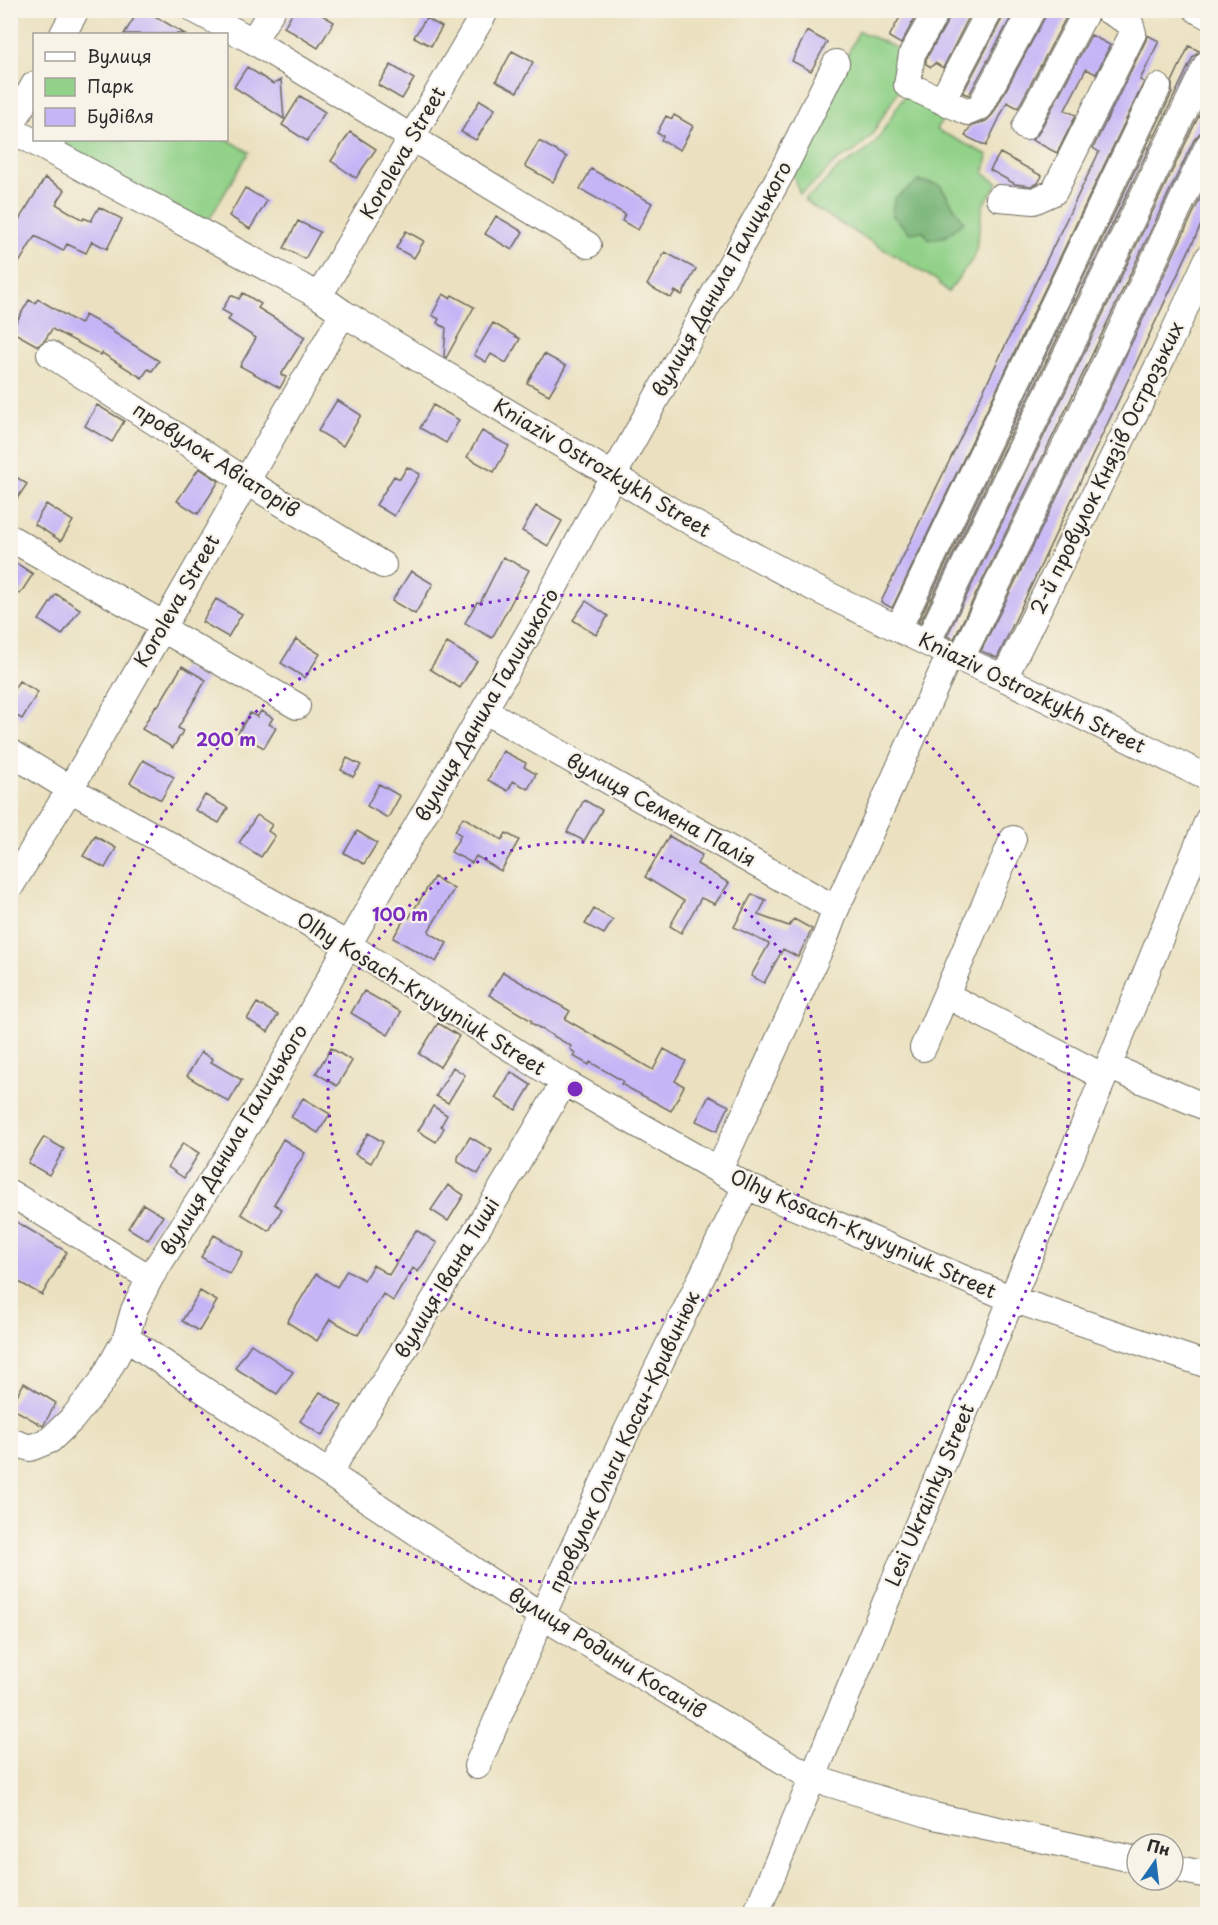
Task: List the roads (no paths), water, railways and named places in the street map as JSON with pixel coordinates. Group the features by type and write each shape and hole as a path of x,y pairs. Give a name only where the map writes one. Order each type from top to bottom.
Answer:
{"street":[{"path":"64,33 76,10"},
{"path":"195,10 253,41 588,244"},
{"path":"253,41 272,10"},
{"name":"Koroleva Street","path":"320,296 486,10"},
{"path":"937,10 912,54 907,85 968,112 980,107 1032,10"},
{"path":"1025,127 1087,10"},
{"path":"999,198 1034,201 1054,192 1133,33 1130,23 1107,10"},
{"path":"1197,10 1208,16"},
{"path":"942,101 985,20 1013,46"},
{"name":"вулиця Данила Галицького","path":"10,1441 30,1448 50,1440 72,1419 101,1383 126,1338 134,1310 150,1278 266,1096 348,945 546,603 783,170 836,63"},
{"path":"927,643 1207,64"},
{"path":"10,129 33,87"},
{"path":"898,629 1158,87"},
{"name":"Kniaziv Ostrozkykh Street","path":"10,129 320,296 343,313 680,516 898,629 1208,778"},
{"path":"719,1170 825,938 836,909 955,656 1082,412 1208,146"},
{"name":"2-й провулок Князів Острозьких","path":"1004,678 1162,358 1208,258"},
{"name":"Koroleva Street","path":"10,887 70,789 343,313"},
{"name":"провулок Авіаторів","path":"50,354 246,482 383,565"},
{"path":"10,538 297,706"},
{"name":"вулиця Семена Палія","path":"485,711 836,909"},
{"name":"Olhy Kosach-Kryvyniuk Street","path":"10,752 70,789 348,945 564,1082 746,1186 1012,1299 1208,1365"},
{"name":"Lesi Ukrainky Street","path":"756,1914 1208,820"},
{"path":"923,1048 1013,839"},
{"path":"946,995 1106,1071 1208,1108"},
{"name":"вулиця Івана Тиші","path":"329,1473 564,1082"},
{"name":"провулок Ольги Косач-Кривинюк","path":"477,1766 542,1616 620,1447 746,1186"},
{"path":"10,1193 150,1278"},
{"name":"вулиця Родини Косачів","path":"126,1338 542,1616 812,1778 934,1816 1125,1857"},
{"path":"1185,1870 1208,1875"}]}
